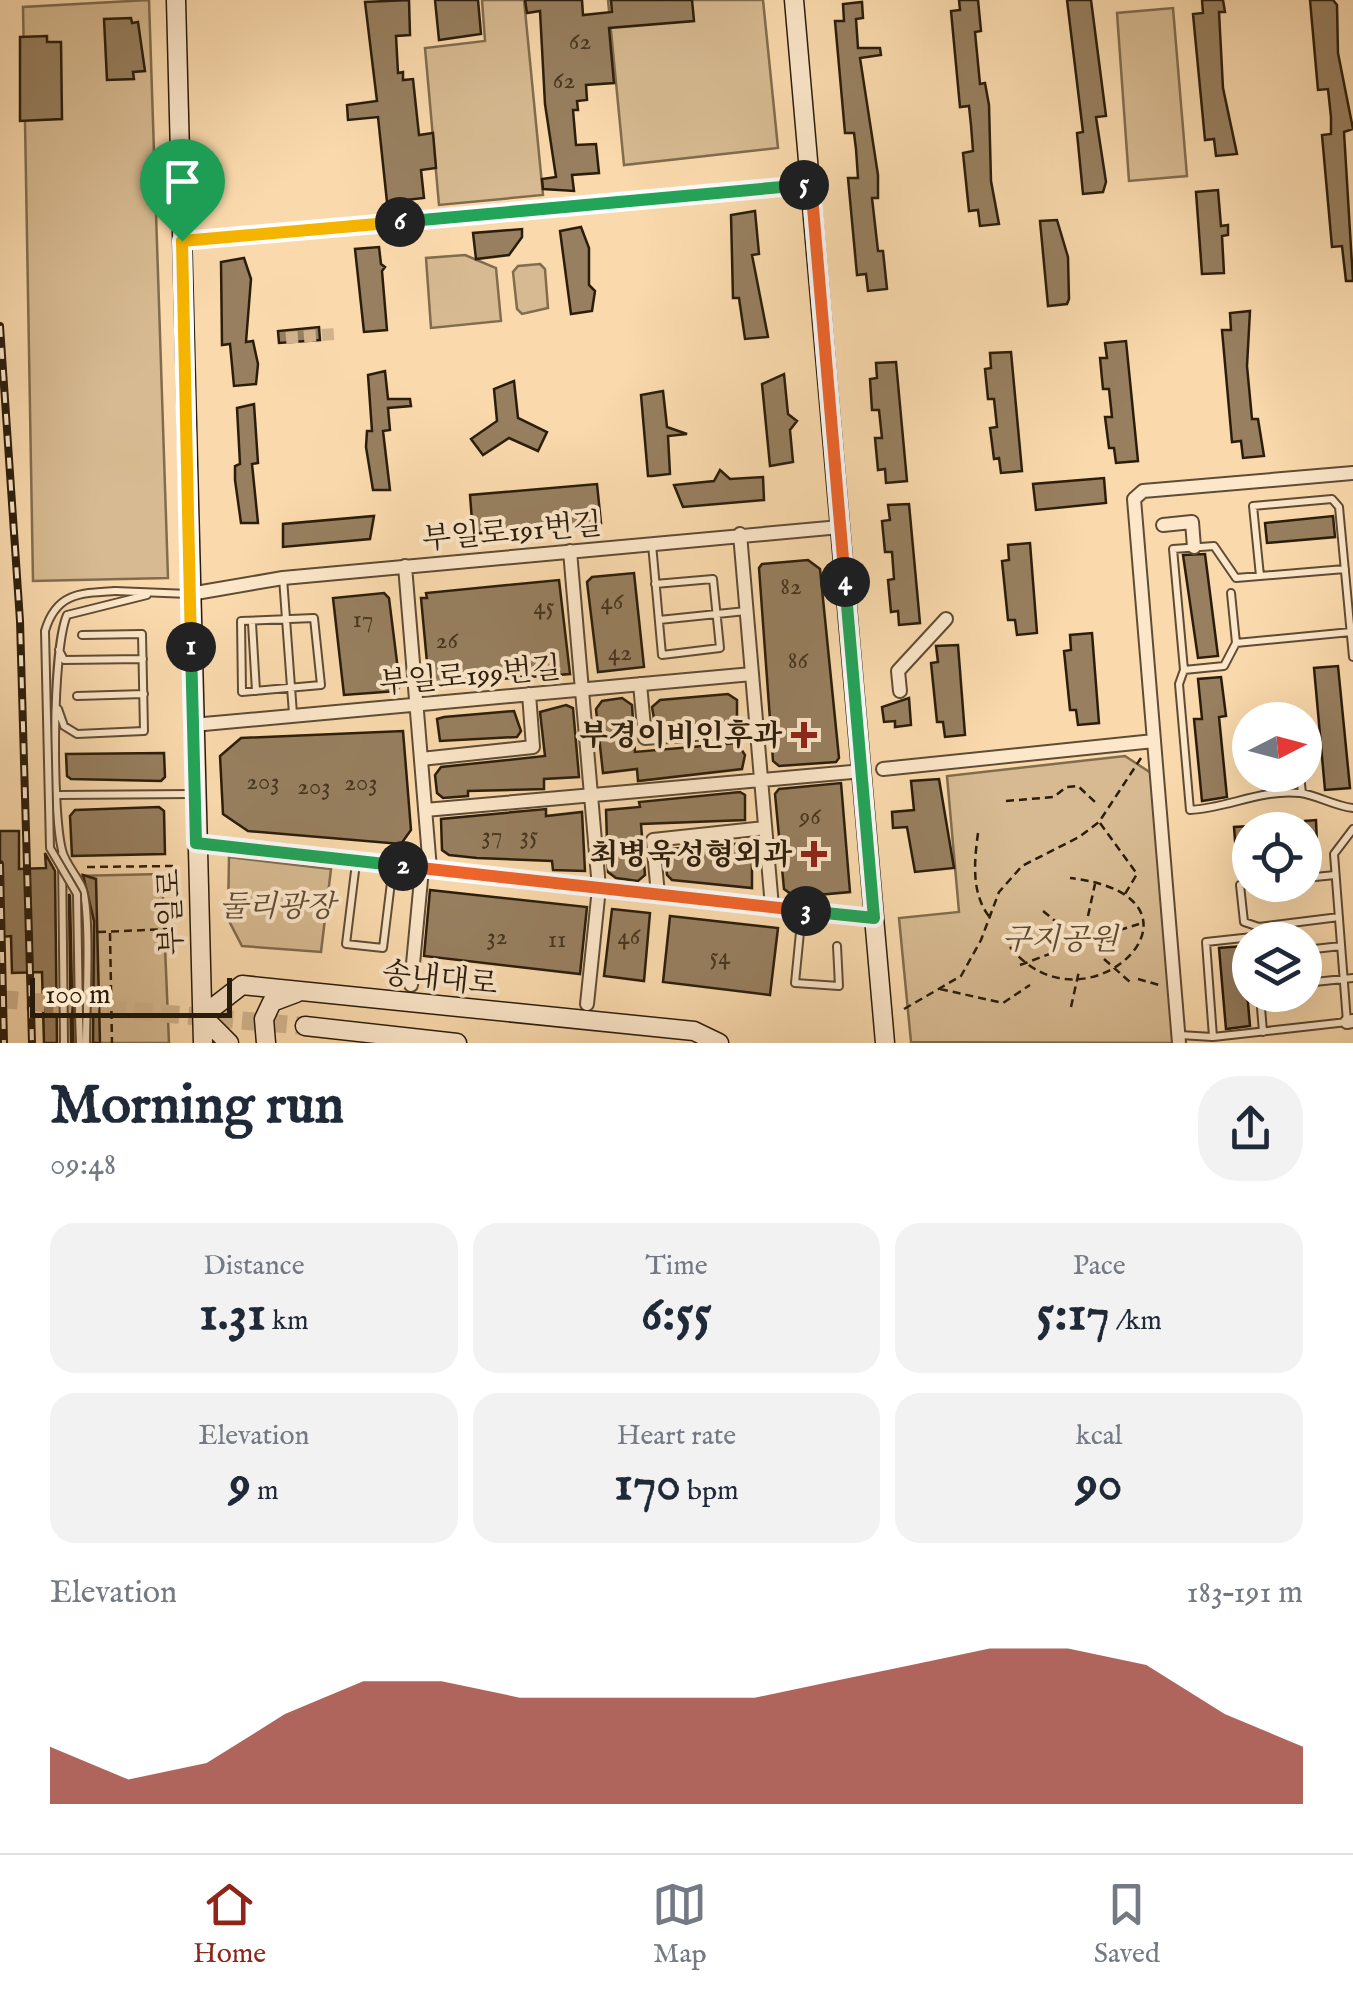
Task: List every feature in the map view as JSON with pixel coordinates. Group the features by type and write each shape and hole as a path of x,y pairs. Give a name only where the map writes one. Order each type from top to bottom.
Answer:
{"street":[{"name":"부일로","path":"176,0 203,1043"},
{"path":"794,0 885,1043"},
{"path":"182,241 811,184"},
{"path":"1179,1039 1134,499 1143,491 1353,473"},
{"path":"1163,524 1192,522 1194,547"},
{"name":"부일로191번길","path":"190,594 283,578 840,527"},
{"path":"740,534 772,908"},
{"path":"570,550 599,888 586,1004"},
{"path":"405,566 425,810 426,869 411,985"},
{"path":"900,691 898,672 946,619"},
{"name":"부일로199번길","path":"193,725 752,674"},
{"path":"640,684 645,738 757,728"},
{"path":"421,760 532,746 529,694"},
{"path":"883,769 1154,742"},
{"path":"425,810 852,772"},
{"path":"658,894 652,840 766,828"},
{"path":"196,843 874,918"},
{"name":"송내대로","path":"202,1016 242,985 694,1031 718,1043"},
{"path":"266,1043 264,1020 272,1002 301,991"},
{"path":"202,1016 229,1043"},
{"name":"송내대로","path":"305,1026 458,1043"}],"lane":[{"path":"1260,576 1253,506 1332,499 1339,507 1353,657"},
{"path":"652,543 655,584 662,654 720,648 713,580 655,584"},
{"path":"1345,569 1236,578 1214,546 1173,549 1184,670 1178,684 1190,810 1228,808 1240,798 1302,793 1327,805 1353,808"},
{"path":"283,578 293,716"},
{"path":"83,1043 77,894 50,848 44,630 50,612 73,593 190,594"},
{"path":"1184,670 1224,666 1236,642 1231,593"},
{"path":"64,1043 56,702 59,648 67,614 147,595"},
{"path":"659,620 747,611"},
{"path":"314,618 321,685 242,692 238,627 246,620 286,620 314,618"},
{"path":"252,623 256,690"},
{"path":"1236,642 1351,632"},
{"path":"56,702 64,726 77,734 144,731 142,634 82,635"},
{"path":"59,648 64,660 143,659"},
{"path":"77,696 144,694"},
{"path":"58,795 194,794"},
{"path":"1179,1039 1350,1022 1334,854 1353,829"},
{"path":"62,852 83,891 83,1043"},
{"path":"356,862 346,944 383,948 393,865"},
{"path":"1322,876 1336,875"},
{"path":"802,911 795,983 840,986 837,946"},
{"path":"1295,922 1339,917"},
{"path":"1213,1037 1206,942 1232,940"},
{"path":"1322,948 1341,946"},
{"path":"1322,981 1348,978"},
{"path":"1261,1012 1262,1032"}],"path":[{"path":"904,1010 961,976 981,940 998,892 1022,866 1080,838 1099,822 1140,760"},
{"path":"1006,801 1054,796 1066,787 1078,786 1095,802"},
{"path":"1099,822 1137,874 1122,896"},
{"path":"978,833 973,868 990,917"},
{"path":"87,867 175,866"},
{"path":"1070,878 1095,882 1122,896 1141,923 1144,948"},
{"path":"1088,916 1095,882"},
{"path":"1043,911 1060,924"},
{"path":"1107,934 1141,923"},
{"path":"84,932 171,929"},
{"path":"110,931 112,1043"},
{"path":"1010,947 1019,966 1055,952"},
{"path":"1104,959 1133,980 1175,989"},
{"path":"1121,994 1139,969"},
{"path":"1071,1007 1079,971"},
{"path":"938,988 1003,1004 1031,984 1028,982"},
{"path":"1062,1006 1082,1009"}],"green space":[{"path":"149,0 168,578 33,581 23,7"},
{"path":"482,0 524,0 543,195 439,205 425,48 485,41"},
{"path":"608,0 763,0 778,148 624,165"},
{"path":"1173,8 1187,176 1129,181 1117,13"},
{"path":"465,255 496,268 501,321 431,328 426,258"},
{"path":"540,264 545,269 548,308 522,314 517,309 513,272 518,266"},
{"name":"구지공원","path":"1125,756 1151,773 1173,1043 911,1042 899,918 959,912 947,776"},
{"name":"둘리광장","path":"229,857 331,869 321,952 242,946 228,919"},
{"path":"162,874 169,1043 74,1043 74,876"}],"building":[{"path":"409,0 410,35 396,36 398,73 403,72 403,80 413,79 419,135 433,133 436,168 421,170 424,198 387,202 378,117 348,120 347,105 377,101 365,2"},
{"path":"435,0 478,0 481,34 439,40"},
{"path":"525,0 582,0 583,15 612,12 611,0 692,0 694,21 609,28 614,83 586,85 587,100 577,101 578,110 573,110 576,145 596,144 599,173 572,175 574,191 543,189 542,179 556,177 545,104 540,11 527,13"},
{"path":"959,0 978,0 981,31 975,32 980,84 985,83 989,105 991,181 999,224 980,226 978,210 969,211 963,153 973,151 971,125 969,106 960,107 951,11 960,10"},
{"path":"1067,0 1091,0 1106,116 1096,117 1106,182 1103,192 1083,194 1077,133 1083,132"},
{"path":"1202,0 1223,0 1225,12 1219,12 1223,88 1237,154 1216,156 1214,139 1205,140 1193,14 1203,13"},
{"path":"1310,0 1333,0 1337,5 1338,53 1353,129 1344,132 1353,281 1346,281 1342,246 1332,247 1322,135 1331,134 1331,117 1328,89 1318,90"},
{"path":"862,2 863,18 856,19 858,48 880,48 881,55 860,58 878,175 878,198 872,198 878,251 883,251 887,289 868,291 866,274 857,275 848,178 858,178 856,149 854,133 845,133 835,21 844,21 843,4"},
{"path":"131,18 132,23 138,22 145,71 133,72 134,79 107,80 104,19"},
{"path":"47,36 47,42 61,42 62,119 20,121 20,37"},
{"path":"1218,190 1221,226 1228,225 1228,235 1222,236 1224,273 1202,274 1196,192"},
{"path":"755,211 759,254 752,255 768,337 745,339 739,298 733,298 731,215"},
{"path":"1057,220 1068,257 1069,299 1067,304 1048,306 1040,221"},
{"path":"581,227 589,248 589,285 595,291 592,311 571,314 560,231"},
{"path":"522,229 522,237 509,255 476,259 473,233"},
{"path":"379,247 385,267 382,271 387,330 364,332 355,249"},
{"path":"244,258 251,279 246,342 253,341 258,364 256,384 234,386 230,344 222,345 221,262"},
{"path":"1250,311 1247,366 1252,419 1258,419 1264,456 1243,458 1241,441 1232,442 1222,330 1231,330 1230,313"},
{"path":"319,327 320,340 279,343 278,331"},
{"path":"1126,341 1138,461 1116,463 1114,448 1109,448 1105,417 1112,417 1109,389 1103,389 1100,358 1107,358 1105,343"},
{"path":"1011,352 1022,471 1001,473 999,458 994,459 990,428 997,427 994,399 988,399 985,369 991,368 990,353"},
{"path":"896,362 907,481 886,483 885,469 878,470 875,438 882,438 879,410 872,410 870,379 877,378 876,363"},
{"path":"385,371 388,399 410,399 411,406 388,408 390,430 383,431 390,490 373,490 366,447 367,431 372,431 368,375"},
{"path":"784,374 788,414 797,421 790,430 793,462 770,466 762,384"},
{"path":"514,381 518,418 547,432 538,451 509,438 483,455 471,439 497,421 494,389"},
{"path":"663,391 667,427 687,434 668,436 670,474 648,476 641,395"},
{"path":"254,404 258,463 252,464 258,523 241,523 235,480 235,466 240,464 237,408"},
{"path":"720,470 730,479 763,477 764,500 683,507 674,485 714,481"},
{"path":"1104,478 1106,503 1036,510 1033,484"},
{"path":"597,484 601,523 473,534 470,495"},
{"path":"909,504 920,623 899,625 898,611 891,612 888,580 894,579 892,552 885,552 882,521 890,520 888,505"},
{"path":"374,516 370,539 283,547 283,524"},
{"path":"1333,516 1335,537 1267,543 1265,523"},
{"path":"1030,543 1037,633 1017,635 1015,620 1008,620 1002,561 1009,560 1008,545"},
{"path":"1205,554 1218,656 1198,658 1183,555"},
{"path":"808,560 820,569 839,758 836,762 779,766 773,761 759,568 762,564"},
{"path":"634,573 644,667 598,672 587,582 592,577"},
{"path":"559,580 570,674 429,684 421,598 427,598 426,593"},
{"path":"384,593 389,598 400,686 397,691 344,695 333,598"},
{"path":"1092,633 1099,723 1078,725 1076,710 1070,710 1064,651 1071,650 1070,635"},
{"path":"958,645 965,735 945,737 943,722 937,722 931,663 938,662 936,646"},
{"path":"1338,666 1350,788 1325,790 1322,702 1317,702 1314,668"},
{"path":"1221,677 1226,716 1219,717 1227,797 1202,801 1194,719 1202,719 1198,679"},
{"path":"728,694 737,700 737,721 659,727 659,719 654,719 652,707 660,700"},
{"path":"622,698 632,705 635,752 737,743 745,755 742,769 638,781 637,769 603,773 596,709 602,701"},
{"path":"909,698 911,725 895,727 895,721 884,722 882,707"},
{"path":"566,705 573,708 579,777 544,779 544,789 468,791 468,796 443,798 437,793 435,775 441,767 545,756 540,712"},
{"path":"514,711 521,731 517,737 440,741 437,719"},
{"path":"403,731 411,830 401,844 248,831 223,814 220,756 241,738"},
{"path":"164,753 165,777 161,781 67,776 66,754"},
{"path":"939,779 954,868 915,872 907,827 893,828 892,812 914,810 911,781"},
{"path":"841,783 850,892 795,897 784,889 775,794 779,789"},
{"path":"740,792 745,795 745,820 641,824 645,875 638,881 616,878 608,872 606,810 640,807 639,802"},
{"path":"159,807 164,811 165,854 72,856 70,816 75,810"},
{"path":"546,809 546,816 582,812 585,871 553,870 552,861 477,858 449,855 442,850 441,819"},
{"path":"0,831 19,831 19,869 46,868 45,853 55,871 57,1043 44,1043 42,972 12,973 11,936 0,937"},
{"path":"746,843 752,848 752,888 672,880 667,875 665,855 670,849"},
{"path":"83,875 96,879 100,1043 93,1043 94,921"},
{"path":"430,890 587,907 580,974 424,956"},
{"path":"70,896 73,1043 71,1043"},
{"path":"612,909 650,913 644,981 604,976"},
{"path":"670,916 778,928 770,995 663,982"},
{"path":"1232,947 1232,1012 1249,1012 1250,1026 1226,1029 1219,948"}],"tunnel":[{"path":"286,338 334,334"},
{"path":"0,999 305,1026"}],"railway":[{"path":"0,326 20,621 32,1043"},
{"path":"0,864 4,1043"}],"place":[{"name":"부경이비인후과","path":"804,735"},
{"name":"최병욱성형외과","path":"814,854"}],"route":[{"path":"811,184 874,918 196,843 182,241 811,184"}]}
